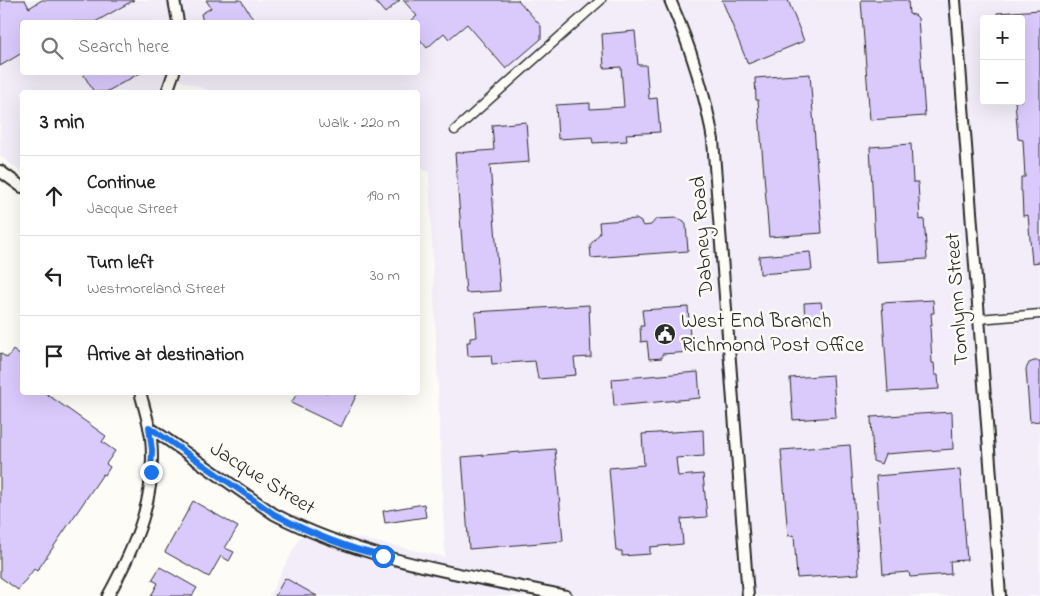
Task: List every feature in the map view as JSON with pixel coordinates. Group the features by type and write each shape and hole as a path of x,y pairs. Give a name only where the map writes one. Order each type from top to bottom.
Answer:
{"street":[{"path":"174,0 178,20"},
{"path":"455,130 601,0"},
{"name":"Dabney Road","path":"670,0 693,56 704,95 713,140 735,402 738,471 748,596"},
{"name":"Tomlynn Street","path":"955,0 1000,596"},
{"path":"168,90 173,75"},
{"path":"0,170 20,185"},
{"path":"978,319 1040,314"},
{"path":"108,596 136,541 146,509 152,459 149,427 141,395"},
{"name":"Jacque Street","path":"149,427 274,514 331,540 369,553 566,596"}],"shaded area":[{"path":"0,0 1040,0 1040,596 269,596 300,537 353,537 445,557 429,172 420,168 420,90 207,90 165,75 159,90 20,90 20,171 0,156"}],"building":[{"path":"0,0 25,0 29,8 42,0 134,0 99,20 20,20 20,54 0,66"},
{"path":"206,0 241,0 254,20 202,20 201,14 211,8"},
{"path":"374,0 400,0 385,13"},
{"path":"403,0 518,0 541,26 541,39 506,69 467,24 449,39 444,33 427,48 420,39 420,20 412,20 417,16"},
{"path":"722,0 788,0 804,41 748,64"},
{"path":"861,0 908,0 909,14 915,15 918,18 925,116 870,120"},
{"path":"1040,10 1040,262 1032,263 1028,215 1023,216 1021,177 1025,177 1023,140 1018,139 1015,105 1025,105 1025,15 997,15 997,13"},
{"path":"635,31 638,65 646,65 649,99 657,98 660,132 626,134 627,141 593,143 592,137 558,139 556,105 590,103 590,109 624,107 621,67 604,68 602,34"},
{"path":"810,74 822,233 769,237 755,78"},
{"path":"84,75 137,75 110,90 93,90"},
{"path":"526,122 529,162 490,165 500,291 466,293 455,153 494,150 492,125"},
{"path":"911,144 913,182 918,182 920,220 924,219 927,259 876,262 870,147"},
{"path":"677,218 684,221 686,225 688,251 591,258 590,245 600,233 599,222 636,219 643,226 651,225 656,219"},
{"path":"810,252 812,270 760,274 759,256"},
{"path":"933,300 934,313 931,313 932,326 930,326 932,363 934,363 935,375 938,375 939,389 888,392 882,303"},
{"path":"821,302 823,318 805,320 804,303"},
{"path":"589,305 591,357 574,358 576,375 538,379 535,361 492,364 491,355 468,356 467,342 470,342 470,338 477,337 475,312"},
{"name":"West End Branch Richmond Post Office","path":"688,307 691,352 662,354 662,358 649,359 647,341 641,342 640,326 644,326 642,310"},
{"path":"13,350 20,355 20,395 48,395 106,436 102,442 115,451 106,464 110,467 105,475 103,474 37,571 34,569 18,590 0,577 0,353 7,358"},
{"path":"1040,361 1040,421 1030,422 1026,369 1029,363"},
{"path":"698,372 700,398 614,406 612,379"},
{"path":"833,375 836,417 793,420 790,378"},
{"path":"296,395 357,395 341,427 291,403"},
{"path":"952,412 953,449 885,454 881,464 873,461 871,417"},
{"path":"703,430 704,456 676,458 678,476 703,474 707,517 681,519 683,544 650,547 650,554 622,556 622,551 616,551 609,468 644,465 642,434"},
{"path":"850,445 859,574 797,578 794,535 788,536 781,450"},
{"path":"555,449 563,541 469,549 462,457"},
{"path":"960,469 967,560 950,561 951,574 910,577 909,572 883,574 876,476"},
{"path":"193,501 238,527 225,548 234,552 229,561 221,556 209,577 165,552"},
{"path":"424,504 426,517 385,523 383,511"},
{"path":"160,567 197,588 192,596 151,596 158,583 152,580"},
{"path":"285,578 317,596 275,596"}],"place":[{"name":"West End Branch Richmond Post Office","path":"665,334"}],"route":[{"path":"151,472 152,450 149,427 274,514 331,540 383,556"}]}
